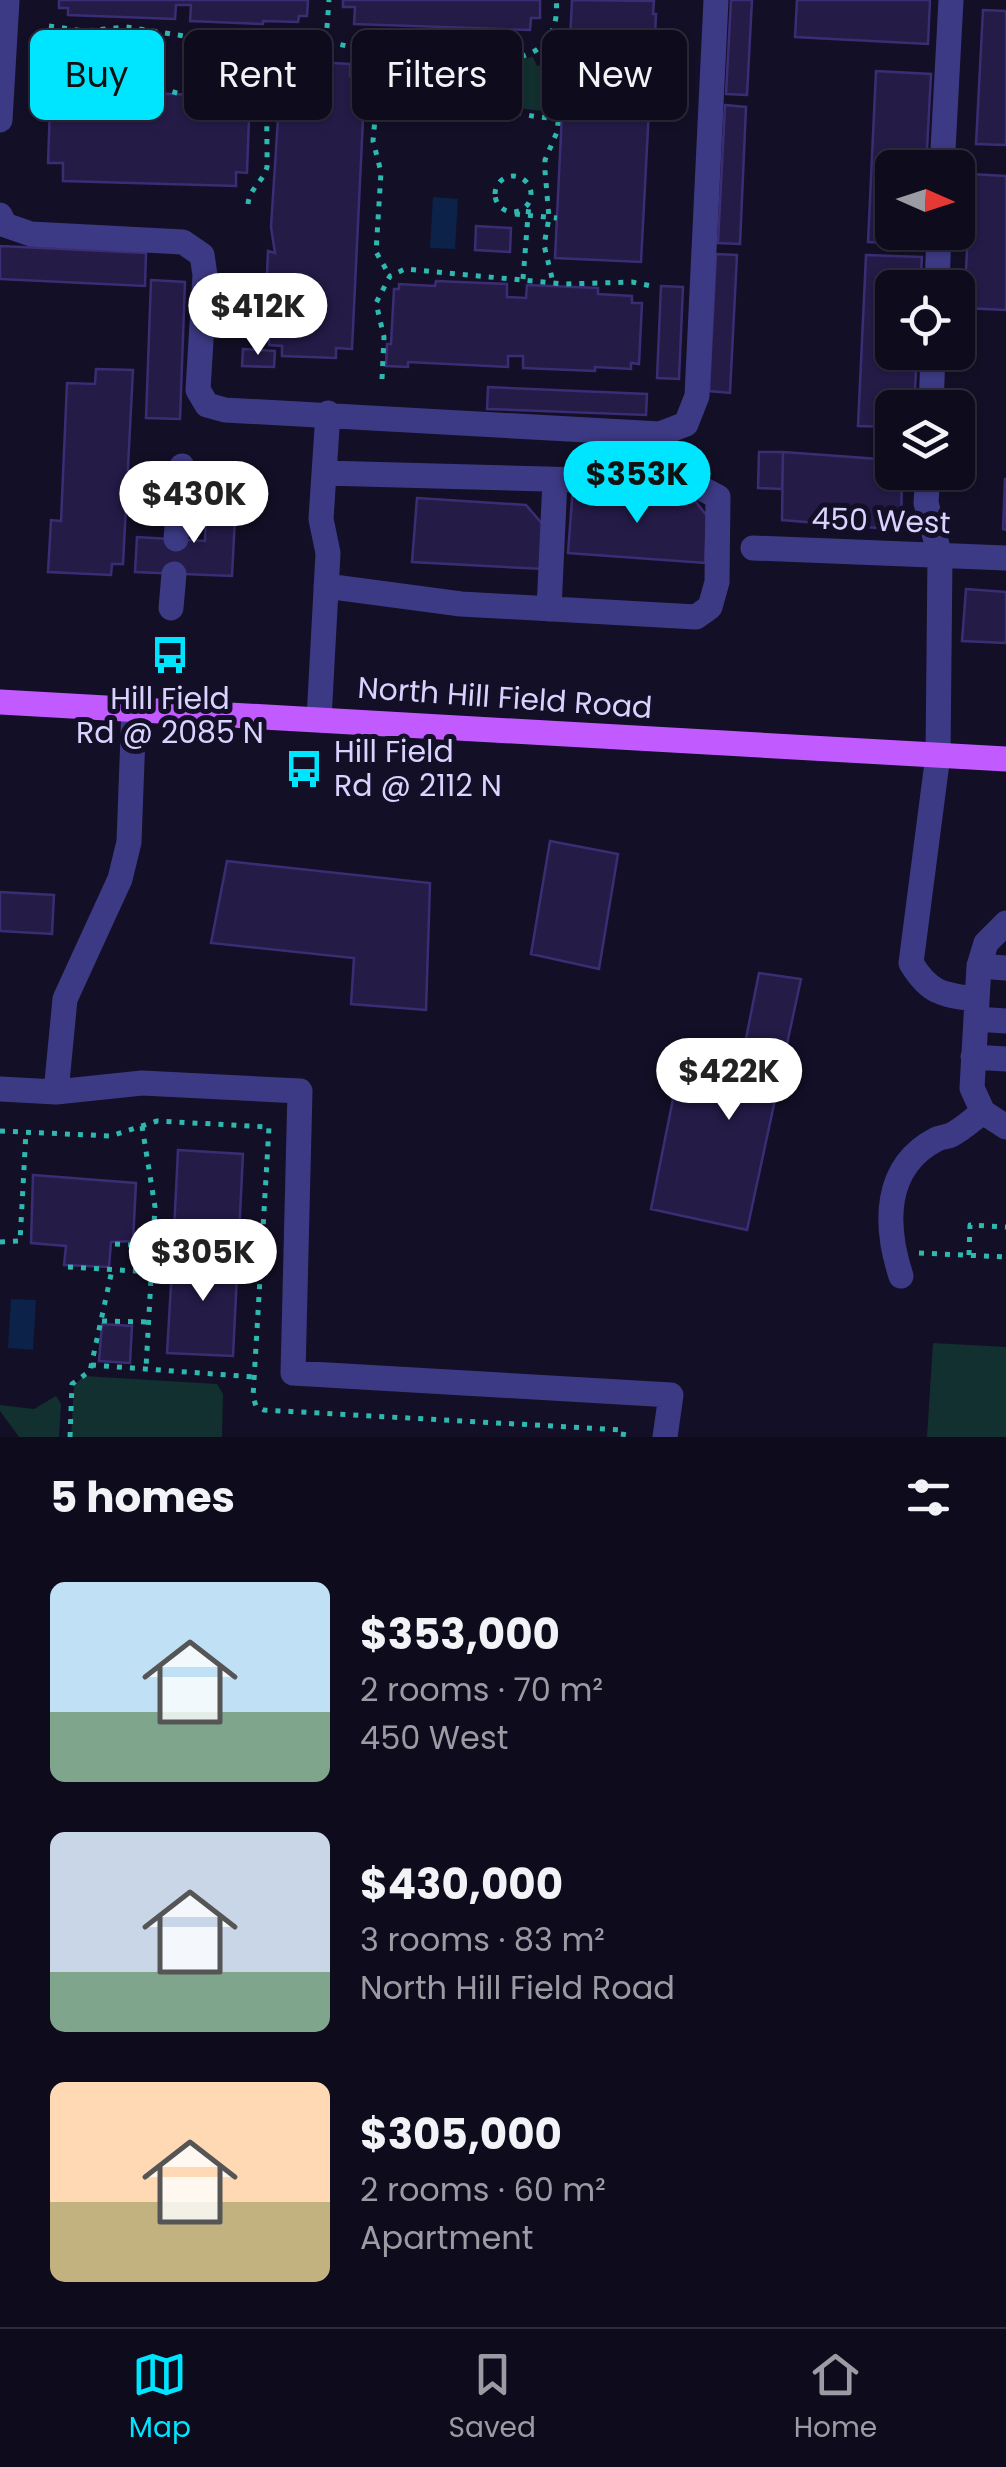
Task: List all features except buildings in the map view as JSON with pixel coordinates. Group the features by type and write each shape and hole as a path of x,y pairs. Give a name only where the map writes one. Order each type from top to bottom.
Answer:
{"main road":[{"name":"North Hill Field Road","path":"0,702 1006,759"}],"street":[{"path":"0,120 7,0"},
{"path":"0,214 5,225 30,234 183,242 202,254 205,275 198,390 206,405 225,410 660,434 686,424 697,396 716,0"},
{"path":"943,150 951,0"},
{"path":"319,719 328,553 320,520 328,413"},
{"path":"176,539 182,466"},
{"path":"324,473 658,482 706,488 718,497 717,582 710,607 696,617 461,604 326,586"},
{"path":"549,609 555,480"},
{"path":"927,490 926,504 940,556 938,755 911,962 923,983 934,990 1006,1021"},
{"name":"450 West","path":"752,548 1006,558"},
{"path":"170,608 174,574"},
{"path":"56,1092 64,999 120,879 129,842 134,708"},
{"path":"1006,923 986,943 979,966 972,1057 972,1088 983,1112 1006,1127"},
{"path":"979,966 1006,968"},
{"path":"972,1057 1006,1058"},
{"path":"0,1088 56,1092 142,1083 300,1091 293,1373 672,1394 665,1437"},
{"path":"897,1264 888,1212 894,1190 910,1162 936,1139 950,1135 983,1112"}],"path":[{"path":"327,30 329,0"},
{"path":"552,30 556,0"},
{"path":"49,26 84,32 126,27 184,36"},
{"path":"248,204 249,194 267,167 268,120"},
{"path":"375,120 373,141 381,172 376,252 390,276"},
{"path":"552,282 544,245 553,218 545,160 560,120"},
{"path":"523,280 528,217 530,200 526,182 515,176 504,179 494,194 498,205 508,212 528,217 553,218"},
{"path":"508,212 519,211 530,200"},
{"path":"382,378 384,336 376,304 390,276 404,269 552,282 632,282 656,287"},
{"path":"142,1126 155,1207 146,1368"},
{"path":"0,1242 20,1242 26,1132"},
{"path":"969,1255 970,1225 1006,1227"},
{"path":"115,1244 153,1246"},
{"path":"897,1264 969,1255 1006,1257"},
{"path":"68,1267 152,1272"},
{"path":"70,1437 72,1384 90,1372 112,1270"},
{"path":"102,1321 149,1322"},
{"path":"91,1365 254,1377"},
{"path":"504,1437 507,1424"}],"green space":[{"path":"533,57 537,66 542,64 542,111 522,108 522,59"},
{"path":"933,1343 1006,1347 1006,1437 927,1437"},
{"path":"84,1376 217,1384 223,1394 222,1437 71,1437 74,1385"},
{"path":"56,1396 61,1404 59,1437 19,1437 0,1411 0,1405 34,1409"}],"water":[{"path":"433,197 458,199 455,249 430,248"},
{"path":"11,1299 36,1300 33,1350 8,1348"}],"place":[{"name":"Hill Field Rd @ 2085 N","path":"170,655"},
{"name":"Hill Field Rd @ 2112 N","path":"304,769"}]}
